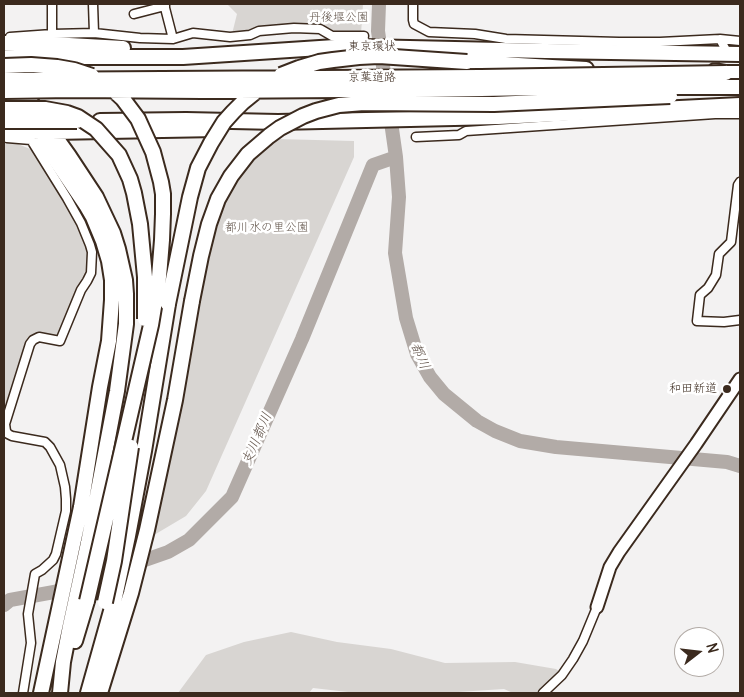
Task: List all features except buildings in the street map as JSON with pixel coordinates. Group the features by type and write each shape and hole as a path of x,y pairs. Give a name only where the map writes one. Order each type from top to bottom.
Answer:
{"highway":[{"name":"東京環状","path":"4,57 183,57 335,47 364,41 411,47 734,54"},
{"path":"6,43 167,51 272,44 335,47"},
{"path":"83,693 128,536 168,304 190,197 196,175 216,134 243,102 263,86 299,68 334,60 379,56 570,69 713,70 726,73"},
{"path":"4,65 96,197 116,241 125,280 126,324 117,391 63,662 60,693"},
{"path":"4,65 66,68 90,76 112,89 132,110 144,130 153,152 163,194 160,268 151,325 87,601 60,693"},
{"name":"京葉道路","path":"4,80 740,74"},
{"path":"4,84 34,136 93,217 109,261 112,280 109,341 81,507 41,693"},
{"name":"京葉道路","path":"4,92 73,90 472,90 592,87 740,87"},
{"path":"100,693 147,530 175,400 192,301 209,224 218,199 231,176 248,154 280,128 303,116 339,105 364,103 494,104 740,92"},
{"path":"4,121 100,122 186,120 278,122 498,117 740,105"},
{"path":"4,109 34,108 56,111 78,117 96,129 119,155 125,166 137,206 140,224 146,313 141,378 110,599 88,693"},
{"path":"4,131 34,136 52,132 262,127 278,122"}],"street":[{"path":"52,4 52,34"},
{"path":"93,4 94,33"},
{"path":"413,4 414,24 429,32 475,34 506,39 660,42 720,39 740,41"},
{"path":"134,14 164,5 173,39"},
{"path":"6,43 9,37 52,34 94,33 140,38 173,39 193,34 230,37 250,35 260,31 294,28 320,29 332,36 364,41"},
{"path":"720,39 734,54"},
{"path":"416,137 715,114 740,114"},
{"path":"4,138 34,136 81,223 92,252 91,273 81,290 60,340 39,337 30,344 5,424 8,434 44,442 50,447 60,465 65,487 66,511 56,554 47,566 35,574 28,614 31,643 22,693"},
{"path":"740,182 738,185 731,242 719,254 716,275 708,288 700,295 697,321 724,322 740,320"},
{"path":"543,693 562,675 573,659 597,607 610,567 619,552 691,452 740,379"}],"green space":[{"name":"丹後堰公園","path":"227,4 363,4 361,34 282,26 232,34 237,14"},
{"name":"都川水の里公園","path":"277,139 354,141 354,157 206,491 186,516 154,535 209,241 220,209 236,180 258,154"},
{"path":"4,142 13,142 35,151 87,243 89,264 87,273 76,291 57,335 35,334 4,419"},
{"path":"291,632 337,642 391,649 445,663 515,662 556,669 566,676 544,693 513,693 504,689 443,693 351,693 313,688 309,693 178,693 206,655 244,642"}],"waterway":[{"name":"都川","path":"379,4 378,31 396,157 399,197 395,253 406,318 417,354 430,377 444,394 477,421 520,441 556,447 727,462 740,466"},
{"name":"支川都川","path":"4,605 10,600 54,592 168,552 189,540 232,497 302,339 373,165 396,157"}],"place":[{"name":"和田新道","path":"727,389"}]}
